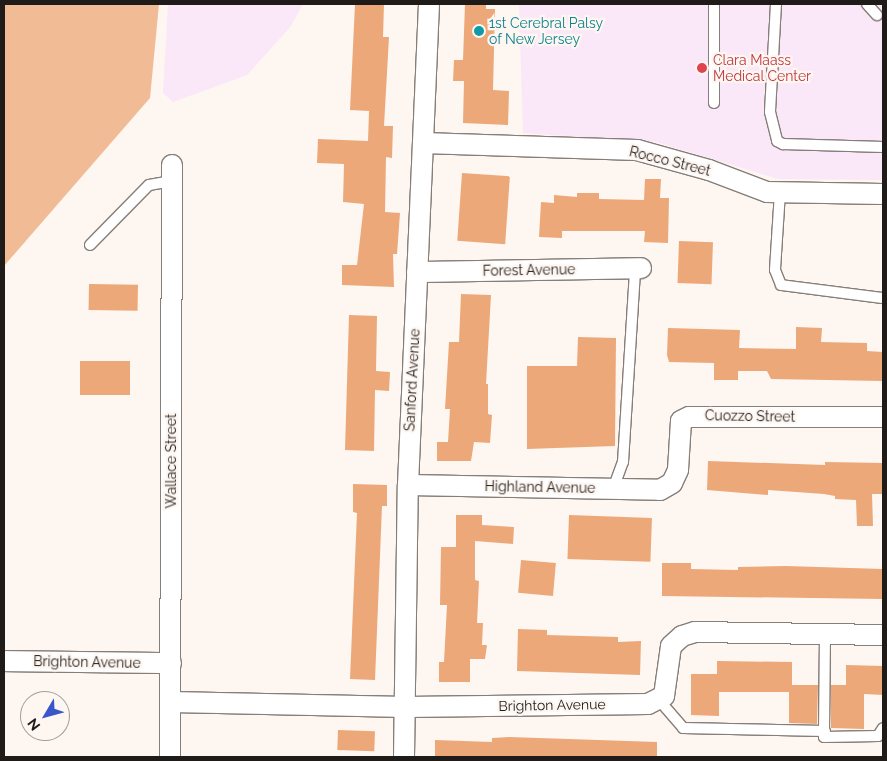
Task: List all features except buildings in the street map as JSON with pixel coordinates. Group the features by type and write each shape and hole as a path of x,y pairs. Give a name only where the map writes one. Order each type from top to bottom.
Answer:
{"street":[{"name":"Sanford Avenue","path":"404,757 408,485 429,4"},
{"name":"Rocco Street","path":"423,143 637,150 709,170 767,192 883,194"},
{"name":"Wallace Street","path":"170,757 172,173"},
{"name":"Forest Avenue","path":"417,272 638,268"},
{"name":"Cuozzo Street","path":"672,483 678,470 681,421 689,417 883,417"},
{"name":"Highland Avenue","path":"408,485 660,490 672,483"},
{"path":"659,700 664,696 671,646 682,636 695,632 883,636"},
{"name":"Brighton Avenue","path":"4,661 171,663"},
{"name":"Brighton Avenue","path":"171,702 406,707 648,704 659,700"}],"lane":[{"path":"714,4 714,103"},
{"path":"776,4 770,112 773,135 777,141 783,144 883,147"},
{"path":"868,4 877,16"},
{"path":"90,245 149,185 172,173"},
{"path":"780,192 775,270 781,285 883,298"},
{"path":"613,489 623,462 638,268"},
{"path":"826,635 824,737 878,736 883,728"},
{"path":"659,700 683,728 825,731"}],"shaded area":[{"path":"4,4 159,4 150,98 4,266"},
{"path":"168,4 303,4 291,26 247,75 173,102 163,93"},
{"name":"Clara Maass Medical Center","path":"519,4 883,4 883,180 778,179 656,142 523,133"}],"place":[{"name":"1st Cerebral Palsy of New Jersey","path":"479,31"},
{"name":"Clara Maass Medical Center","path":"702,68"}]}
